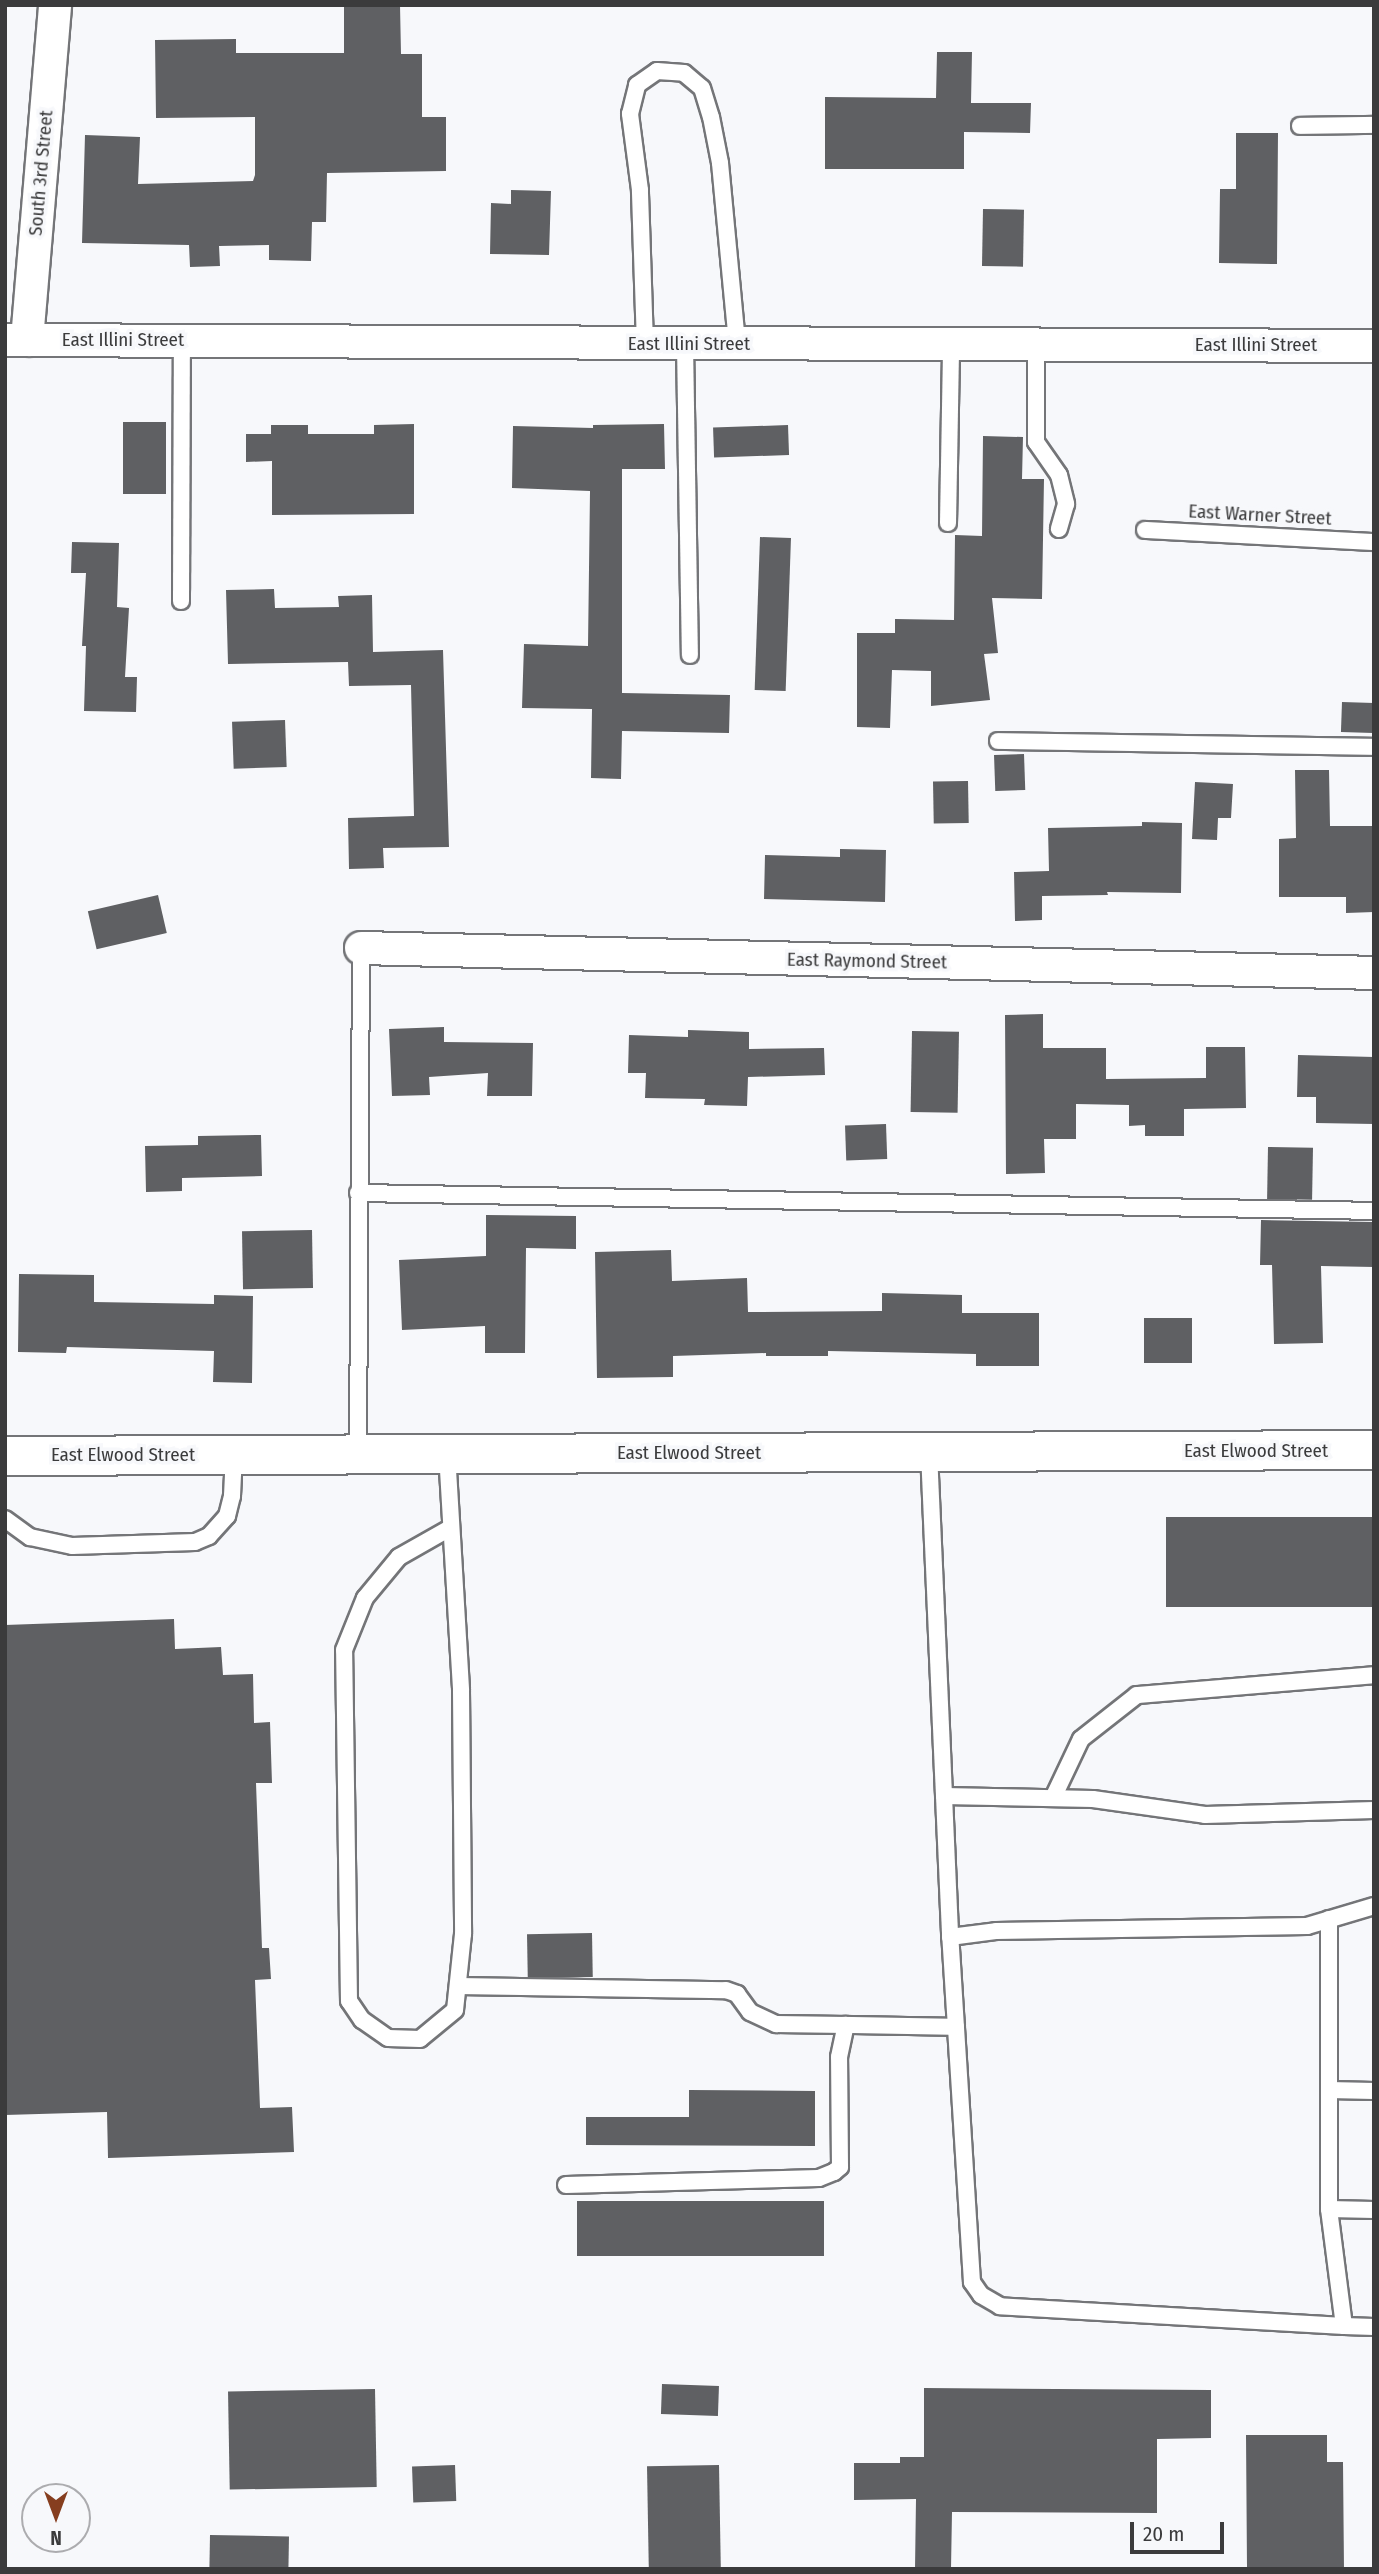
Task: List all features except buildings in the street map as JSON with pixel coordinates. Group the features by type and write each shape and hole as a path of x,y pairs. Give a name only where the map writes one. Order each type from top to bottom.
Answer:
{"street":[{"name":"South 3rd Street","path":"16,340 55,5"},
{"name":"East Illini Street","path":"16,340 1374,346"},
{"name":"East Raymond Street","path":"361,948 1374,973"},
{"name":"East Elwood Street","path":"5,1456 1374,1450"}],"lane":[{"path":"645,344 640,190 630,114 637,85 657,71 684,73 702,88 712,117 720,163 737,343"},
{"path":"1300,126 1374,125"},
{"path":"181,601 182,341"},
{"path":"685,343 690,655"},
{"path":"948,523 951,344"},
{"path":"1036,344 1036,442 1059,475 1066,504 1059,529"},
{"name":"East Warner Street","path":"1145,530 1374,542"},
{"path":"998,741 1374,747"},
{"path":"358,1454 361,948"},
{"path":"358,1193 1374,1211"},
{"path":"929,1452 950,1937 972,2282 981,2295 1000,2306 1374,2327"},
{"path":"447,1453 461,1691 463,1934 458,1986 455,2010 420,2039 388,2038 362,2020 349,2001 344,1650 365,1598 399,1557 450,1528"},
{"path":"5,1519 30,1537 72,1546 195,1542 209,1536 227,1516 232,1496 234,1454"},
{"path":"1054,1798 1081,1739 1136,1695 1374,1675"},
{"path":"944,1796 1093,1799 1205,1815 1374,1810"},
{"path":"950,1937 996,1931 1307,1926 1374,1906"},
{"path":"1329,1919 1329,2208 1343,2326"},
{"path":"458,1986 726,1990 737,1994 750,2012 776,2024 956,2027"},
{"path":"566,2185 819,2178 834,2172 840,2167 839,2057 846,2025"},
{"path":"1329,2090 1374,2091"},
{"path":"1329,2208 1374,2210"}]}
